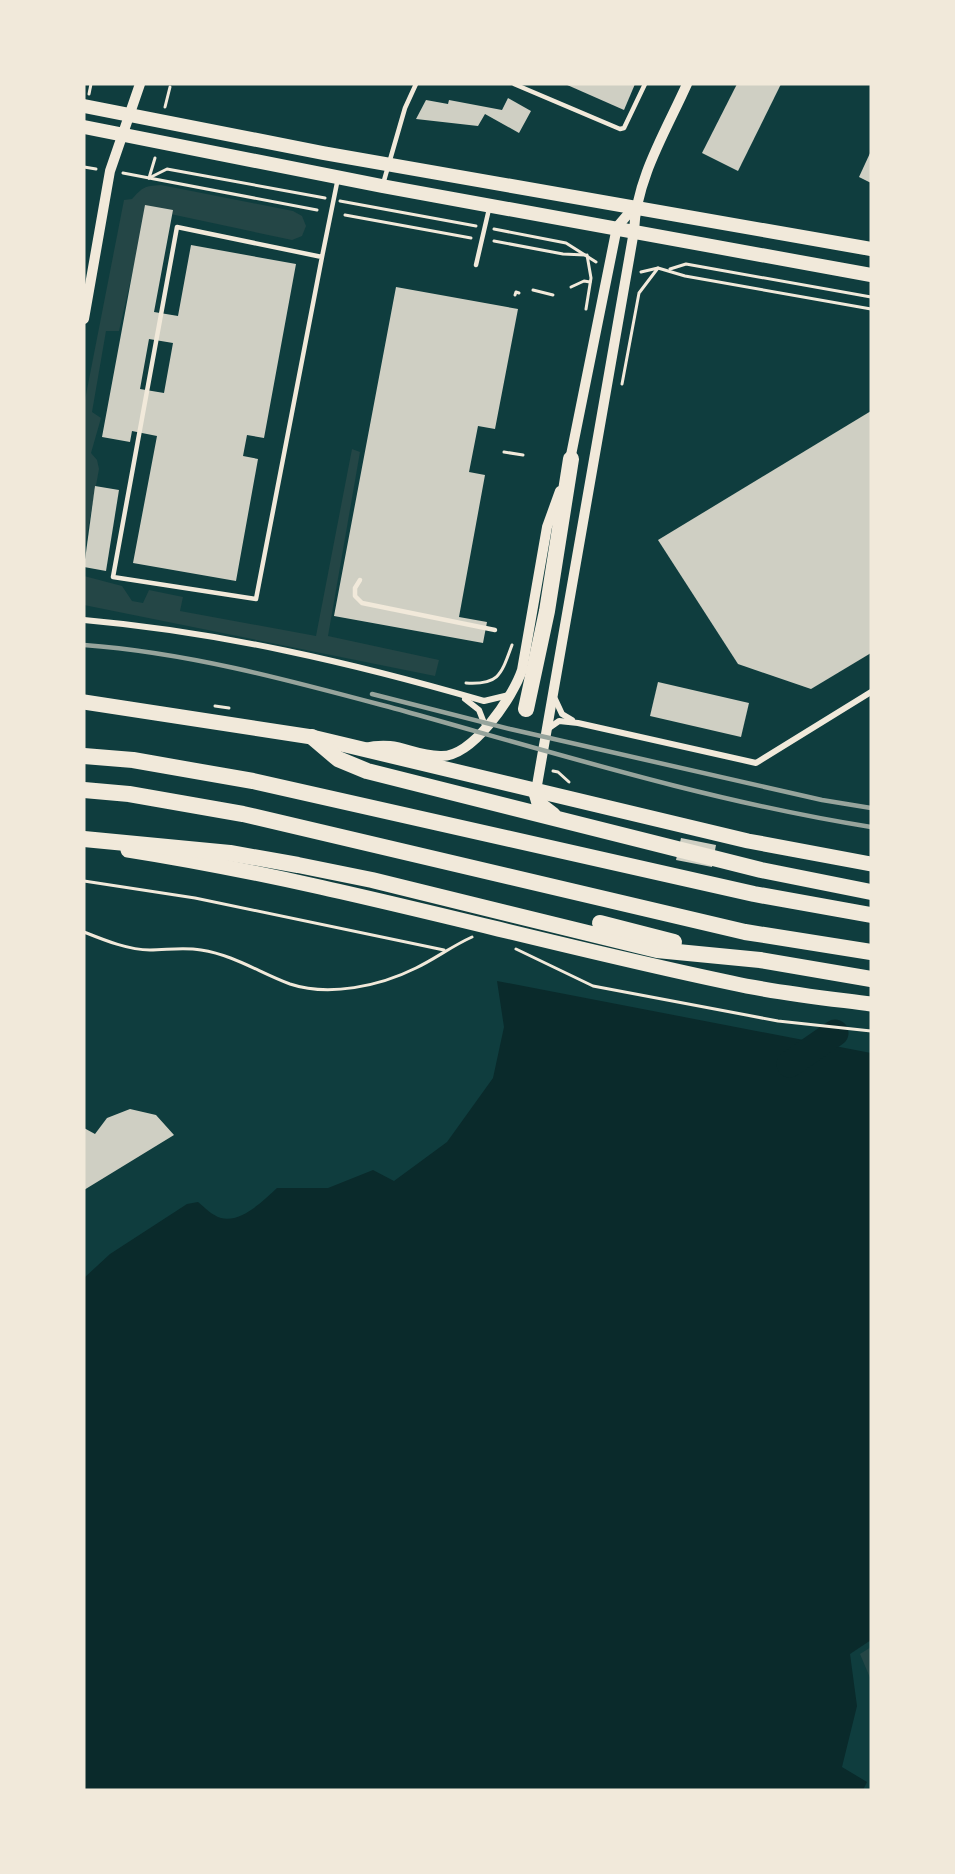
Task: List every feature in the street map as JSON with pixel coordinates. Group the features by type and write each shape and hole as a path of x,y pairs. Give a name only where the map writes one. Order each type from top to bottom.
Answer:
{"highway":[{"path":"526,709 547,611 571,459"},
{"path":"84,702 312,737 748,842 871,864"},
{"path":"312,737 338,759 367,771 761,870 871,892"},
{"path":"84,756 133,760 252,781 754,894 871,915"},
{"path":"84,790 129,794 243,814 745,932 871,952"},
{"path":"536,791 542,809 577,823"},
{"path":"84,839 184,847 276,861 372,880 657,950 760,960"},
{"path":"84,844 264,873 734,984 871,1004"},
{"path":"600,923 659,939 760,960 871,979"}],"main road":[{"path":"86,101 128,113 388,164 871,249"},
{"path":"84,127 218,156 871,274"}],"street":[{"path":"84,319 110,171 128,113 140,84"},
{"path":"536,791 549,728 634,231 635,206 644,179 687,84"},
{"path":"362,748 382,744 440,756 452,755 486,729 510,694 522,670 547,527 571,459 617,228 635,206"},
{"path":"84,620 152,626 306,655 484,701 510,694"},
{"path":"448,691 475,704 483,716 486,729"},
{"path":"554,692 562,714 578,723"},
{"path":"549,728 560,721 578,723 748,763 763,759 871,692"}],"lane":[{"path":"382,186 405,108 416,84"},
{"path":"514,84 620,129 624,128 645,84"},
{"path":"322,257 177,227 113,577 256,599 338,178"},
{"path":"476,265 490,204"},
{"path":"360,580 355,588 355,596 362,603 495,630"}],"path":[{"path":"86,101 91,84"},
{"path":"165,107 170,87"},
{"path":"149,178 154,158"},
{"path":"84,167 96,169"},
{"path":"149,178 167,169 317,197"},
{"path":"123,172 317,210"},
{"path":"345,202 473,226"},
{"path":"345,215 471,238"},
{"path":"495,230 566,243 596,262"},
{"path":"494,241 563,254 587,255"},
{"path":"586,312 591,278 587,255"},
{"path":"668,269 686,264 871,297"},
{"path":"621,385 639,293 658,267"},
{"path":"641,272 658,267 685,276 871,309"},
{"path":"571,287 584,280 590,282"},
{"path":"533,290 553,295"},
{"path":"504,452 523,455"},
{"path":"466,683 487,684 499,676 514,635"},
{"path":"84,881 195,898 444,950"},
{"path":"84,932 125,946 148,950 172,948 200,950 225,956 291,984 311,988 358,987 377,982 414,969 444,950 472,937 482,940"},
{"path":"511,947 593,986 778,1021 871,1031"}],"shaded area":[{"path":"161,185 293,211 302,216 306,226 302,236 292,240 147,209 119,331 106,331 92,412 101,418 91,453 97,460 99,469 84,551 84,405 124,200 132,199 144,188"},
{"path":"352,449 360,452 328,636 439,660 435,676 84,605 84,576 122,586 132,601 143,603 149,590 183,597 180,611 316,636"},
{"path":"497,981 871,1053 871,1640 850,1654 857,1706 842,1767 867,1782 863,1790 84,1790 84,1278 110,1254 187,1204 198,1202 215,1215 229,1219 251,1210 277,1188 328,1188 373,1170 394,1181 447,1142 493,1078 504,1027"},
{"path":"871,1647 871,1680 860,1654"}],"building":[{"path":"565,84 635,84 624,110"},
{"path":"737,84 781,84 738,171 702,153"},
{"path":"508,98 531,111 519,133 485,114 478,126 416,119 426,100 448,104 449,100 502,110"},
{"path":"871,151 871,183 859,177"},
{"path":"145,205 173,210 154,312 178,316 191,245 296,264 264,438 247,435 243,456 258,459 236,581 133,563 157,436 132,431 130,442 102,437","holes":["149,339 173,343 164,393 140,389"]},
{"path":"396,287 518,309 495,429 478,426 469,472 485,475 459,617 487,622 483,643 334,616"},
{"path":"871,411 871,653 811,689 738,664 658,540"},
{"path":"95,486 119,490 106,571 84,567"},
{"path":"658,682 749,703 741,737 650,716"},
{"path":"681,838 716,845 712,867 676,860"},
{"path":"130,1109 156,1115 174,1135 84,1190 84,1128 95,1134 107,1118"}],"waterway":[{"path":"790,1064 835,1033"}],"railway":[{"path":"84,645 165,655 246,670 694,791 812,817 871,827"},
{"path":"372,694 510,729 822,800 871,808"}]}
